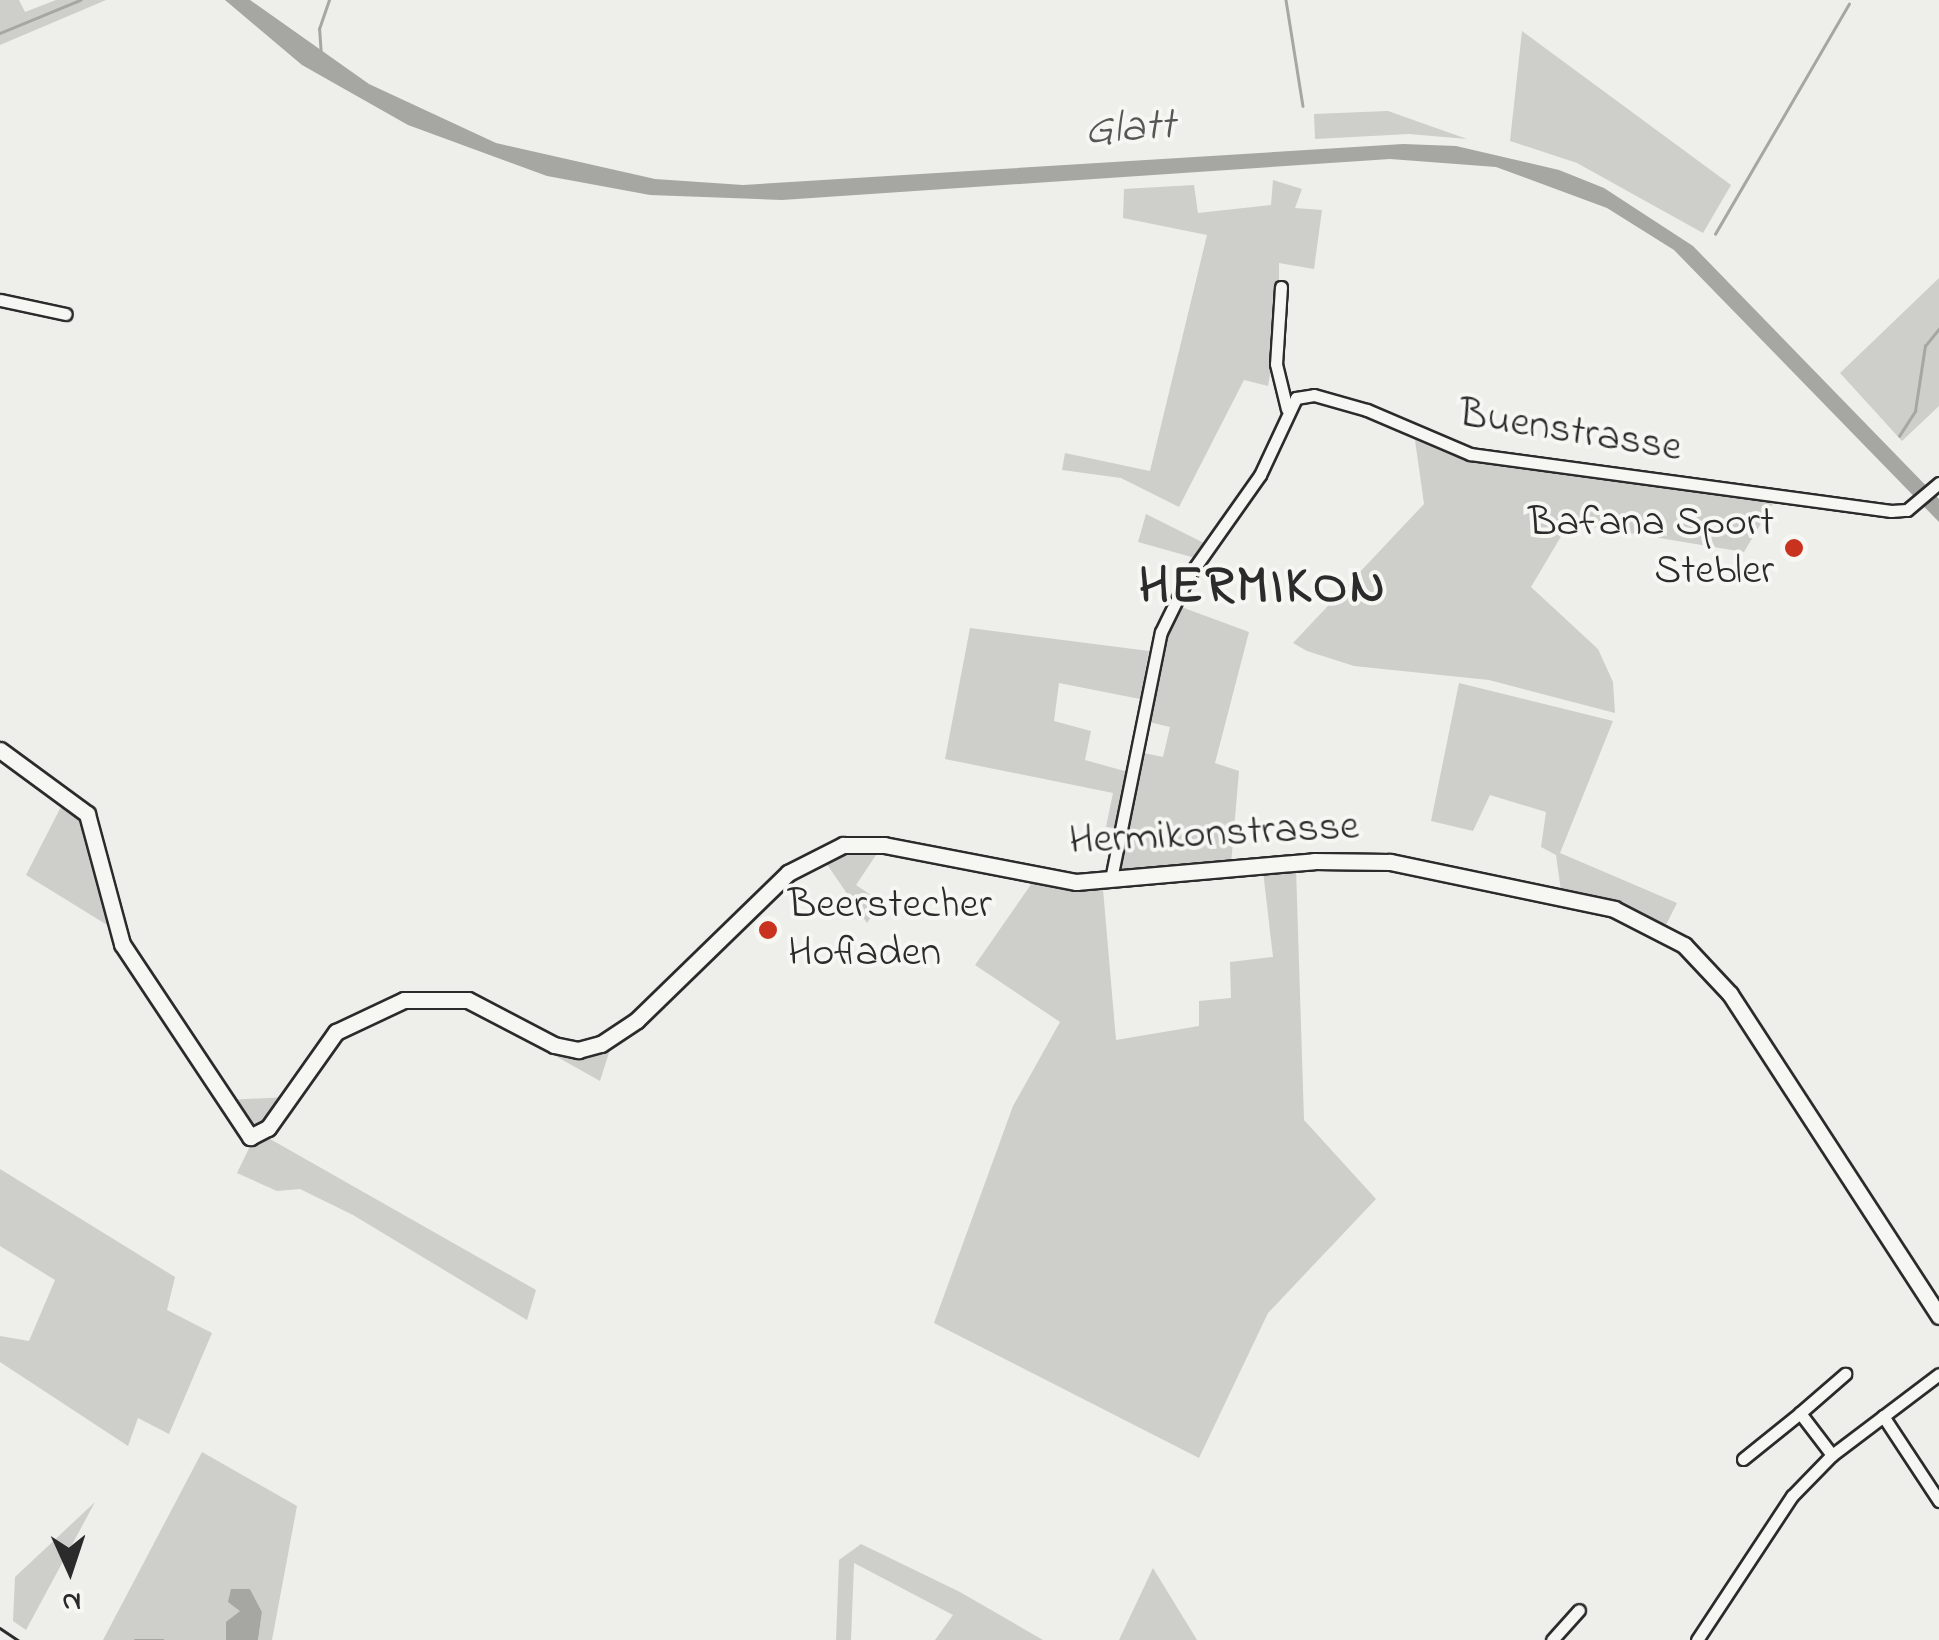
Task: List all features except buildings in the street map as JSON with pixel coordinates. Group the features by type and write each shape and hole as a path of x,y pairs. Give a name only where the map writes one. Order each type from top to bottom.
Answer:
{"street":[{"path":"1110,880 1161,632 1188,577 1260,475 1287,410 1276,364 1281,287"},
{"path":"0,300 66,314"},
{"name":"Buenstrasse","path":"1287,410 1296,398 1314,394 1470,454 1892,511 1914,504 1936,486"},
{"name":"Hermikonstrasse","path":"0,750 66,797 93,824 111,914 130,958 254,1138 336,1032 404,1000 468,1000 554,1045 578,1050 601,1044 637,1020 788,873 824,851 884,845 1066,881 1314,862 1390,862 1591,903 1652,925 1697,957 1730,994 1939,1316"},
{"path":"1743,1459 1844,1374"},
{"path":"1697,1640 1757,1541 1832,1455 1939,1374"},
{"path":"1800,1414 1832,1455"},
{"path":"1883,1416 1939,1501"},
{"path":"1552,1640 1579,1610"}],"shaded area":[{"path":"0,0 19,0 25,12 56,0 106,0 0,45"},
{"name":"Glatt","path":"225,0 250,0 369,84 496,143 655,179 743,185 1403,144 1456,146 1559,170 1604,188 1693,246 1939,499 1939,522 1674,250 1607,208 1496,167 1390,159 782,200 650,195 547,176 408,125 302,65"},
{"path":"1522,31 1731,185 1703,233 1577,163 1510,141"},
{"path":"1387,111 1467,139 1409,134 1315,139 1314,114"},
{"path":"1273,180 1302,189 1295,208 1322,210 1314,269 1279,263 1279,321 1268,386 1244,380 1179,507 1121,478 1062,470 1065,453 1150,471 1207,235 1123,218 1124,189 1194,185 1198,213 1271,205"},
{"path":"1939,278 1939,406 1902,441 1840,373"},
{"path":"1415,440 1453,456 1775,500 1744,552 1569,523 1531,587 1598,649 1613,682 1615,713 1489,680 1354,666 1307,651 1293,643 1424,504"},
{"path":"1146,514 1206,544 1195,558 1138,542"},
{"path":"1176,605 1249,632 1215,763 1239,771 1231,864 1124,873 1117,863 1139,752 1163,757 1170,727 1145,721"},
{"path":"970,628 1149,651 1140,699 1059,683 1054,721 1091,731 1085,760 1128,772 1116,828 1106,827 1113,793 945,759"},
{"path":"1459,683 1613,721 1560,853 1677,903 1666,925 1561,891 1556,855 1541,847 1546,812 1490,795 1473,831 1431,821"},
{"path":"66,797 77,804 117,931 26,875"},
{"path":"878,852 856,885 881,902 867,923 824,860"},
{"path":"1296,868 1304,1120 1376,1199 1268,1313 1199,1458 934,1323 1013,1106 1060,1022 975,965 1032,883 1103,889 1116,1040 1199,1026 1199,1001 1231,998 1230,962 1273,957 1263,871"},
{"path":"449,996 566,1049 614,1037 600,1081"},
{"path":"288,1097 263,1135 536,1290 527,1320 353,1215 300,1189 277,1191 237,1173 254,1138 226,1100"},
{"path":"0,1169 175,1277 167,1310 212,1333 169,1434 138,1418 128,1446 0,1362 0,1336 29,1341 55,1280 0,1246"},
{"path":"202,1452 297,1506 272,1640 258,1640 262,1612 250,1589 231,1589 240,1611 226,1623 226,1640 103,1640"},
{"path":"95,1502 26,1630 13,1621 15,1577"},
{"path":"861,1544 960,1592 1043,1640 935,1640 953,1615 854,1563 851,1640 836,1640 839,1560"},
{"path":"1153,1568 1197,1640 1119,1640"},
{"path":"231,1589 250,1589 262,1612 258,1640 226,1640 226,1622 240,1611 228,1602"}],"waterway":[{"path":"0,33 80,0"},
{"path":"321,56 319,29 329,0"},
{"path":"1286,0 1303,106"},
{"path":"1715,234 1849,4"},
{"path":"1899,436 1915,411 1925,346 1939,329"},
{"path":"135,1640 163,1640"}],"railway":[{"path":"0,1628 18,1640"}],"place":[{"name":"Bafana Sport Stebler","path":"1794,548"},
{"name":"Beerstecher Hofladen","path":"768,930"}],"district":[{"name":"HERMIKON","path":"1263,589"}]}
